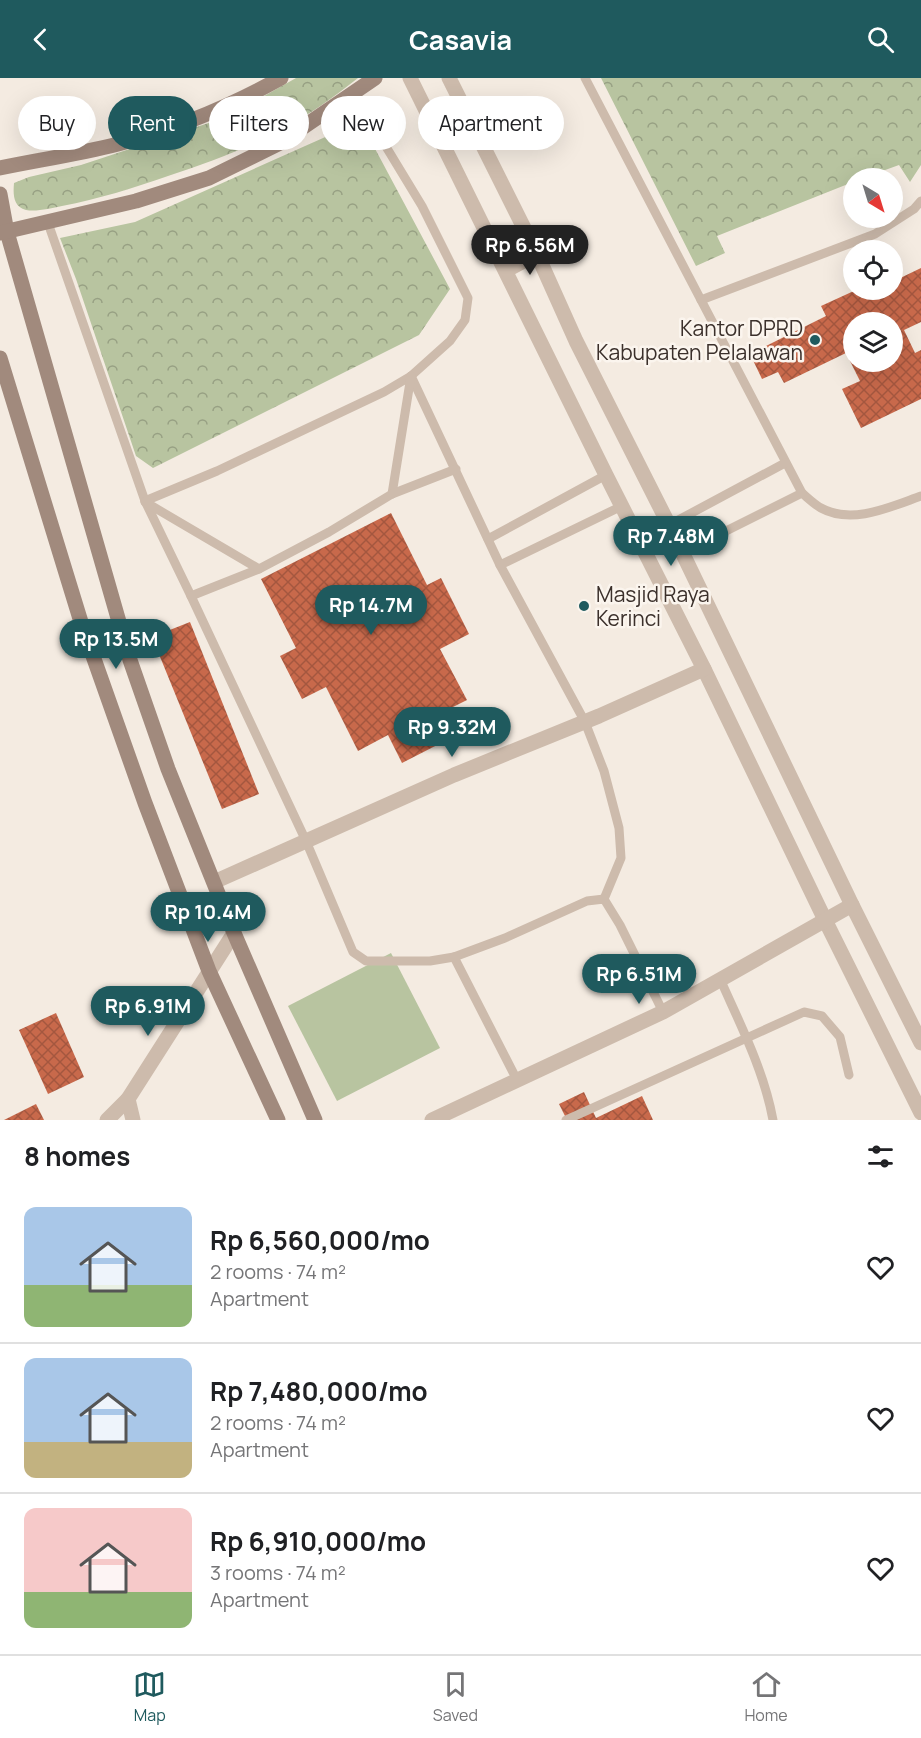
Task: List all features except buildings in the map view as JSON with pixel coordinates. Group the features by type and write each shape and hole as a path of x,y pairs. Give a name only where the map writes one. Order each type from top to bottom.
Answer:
{"street":[{"path":"0,168 117,144 193,121 248,97 281,78"},
{"path":"3,232 136,201 209,178 280,143 375,78"},
{"path":"410,78 704,669 921,1113"},
{"path":"449,78 921,1043"},
{"path":"0,194 3,232 130,660 168,769 234,933 315,1120"},
{"path":"507,270 537,254"},
{"path":"0,358 81,622 145,803 209,971 278,1120"},
{"path":"214,882 454,775 585,722 704,669"},
{"path":"435,1119 663,1012 852,905"},
{"path":"107,1120 128,1099 234,933"},
{"path":"128,1099 133,1120"}],"lane":[{"path":"585,78 802,493 822,508 846,515 874,512 921,496"},
{"path":"145,501 237,462 384,392 411,376 450,341 465,320 468,298 422,206 354,94"},
{"path":"701,300 875,234 914,209 921,201"},
{"path":"48,223 145,501 306,841 353,952 366,962 430,961 454,957 505,938 587,901 604,899"},
{"path":"411,376 500,565 585,722 604,771 620,828 621,858 604,899"},
{"path":"392,494 411,376"},
{"path":"669,525 785,463"},
{"path":"191,596 259,569 329,532 392,494 456,469"},
{"path":"489,538 606,476"},
{"path":"682,553 802,493"},
{"path":"145,501 259,569"},
{"path":"500,565 622,506"},
{"path":"604,899 620,925 663,1012"},
{"path":"454,957 517,1080"},
{"path":"721,981 748,1038 769,1097 773,1120"},
{"path":"566,1120 804,1012 822,1016 840,1037 849,1076"}],"green space":[{"path":"296,78 358,78 333,96 321,96 321,105 309,113 309,96 264,96"},
{"path":"601,78 921,78 921,165 910,182 899,165 891,168 843,168 843,186 717,236 725,253 696,266"},
{"path":"209,123 209,150 238,150 212,161 103,197 35,210 26,210 16,203 14,183 29,177 81,165 127,150 197,150 197,127"},
{"path":"321,139 321,150 376,150 450,289 419,335 153,468 136,456 60,238 135,222 296,150 309,150 309,144"},
{"path":"391,953 440,1048 337,1101 288,1006"}],"place":[{"name":"Kantor DPRD Kabupaten Pelalawan","path":"815,340"},
{"name":"Masjid Raya Kerinci","path":"584,606"}]}
